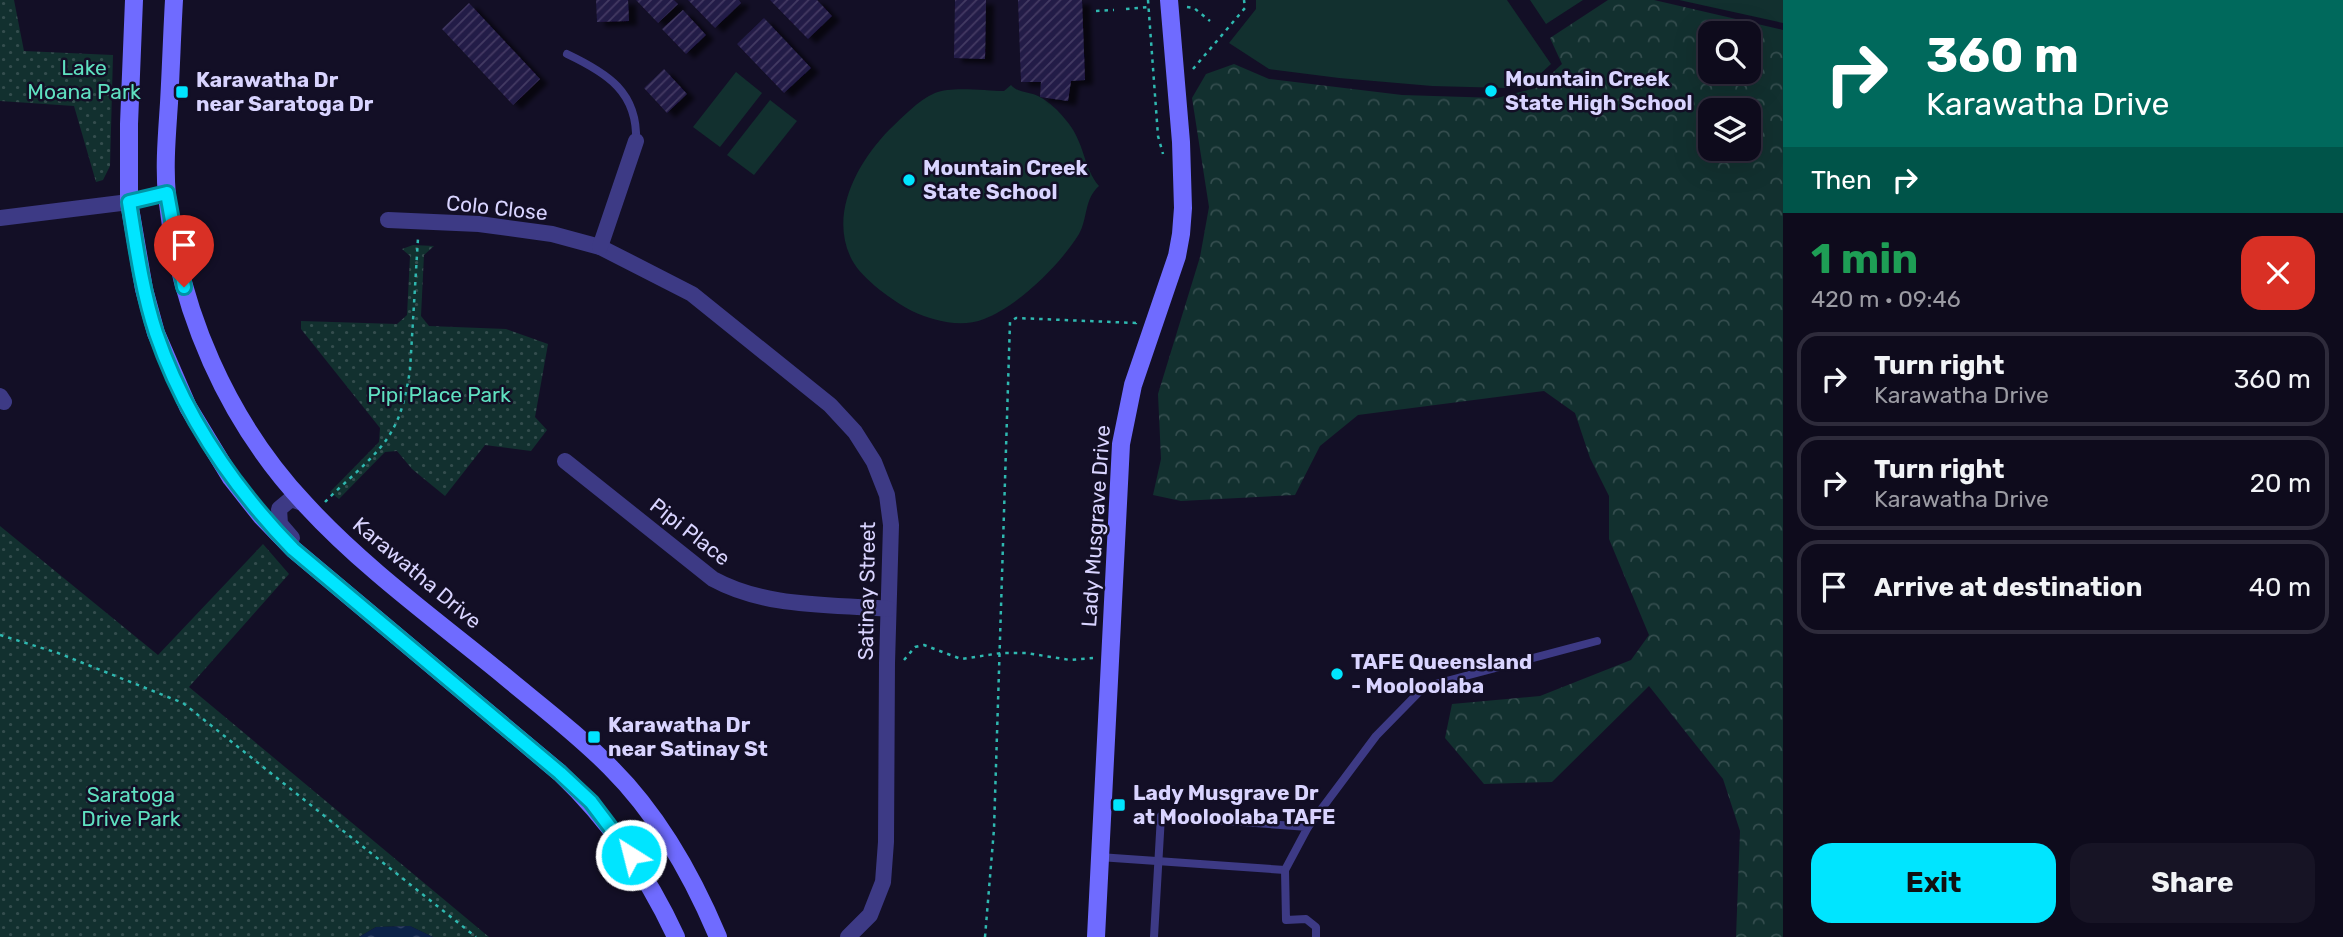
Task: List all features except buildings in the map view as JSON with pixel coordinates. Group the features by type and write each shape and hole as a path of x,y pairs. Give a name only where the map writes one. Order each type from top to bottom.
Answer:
{"main road":[{"path":"134,0 129,202 144,289 156,333 188,407 231,478 261,516 293,549 551,765 591,802 644,874 676,937"},
{"name":"Karawatha Drive","path":"174,0 167,193 182,275 197,329 227,394 258,445 371,566 563,724 613,770 669,840 687,870 718,937"},
{"name":"Lady Musgrave Drive","path":"1096,937 1122,444 1133,385 1177,256 1183,208 1181,142 1168,0"}],"street":[{"path":"600,247 636,141"},
{"path":"0,218 129,202 167,193"},
{"name":"Colo Close","path":"388,220 479,224 540,232 600,247"},
{"name":"Satinay Street","path":"600,247 692,294 830,405 855,432 874,463 887,495 891,525 886,842 883,882 870,915 848,937"},
{"name":"Pipi Place","path":"565,461 713,579 733,590 760,598 888,609"},
{"path":"313,504 291,499 286,502 279,509 280,524 314,558 328,579"}],"lane":[{"path":"567,54 601,71 615,82 632,111 636,141"},
{"path":"1316,937 1316,927 1306,919 1286,920 1284,870 1308,827 1376,736 1424,687 1597,640"},
{"path":"1154,937 1161,816 1308,827"},
{"path":"1099,857 1284,870"}],"path":[{"path":"1148,0 1158,136 1164,154"},
{"path":"1193,69 1229,23 1245,8 1244,0"},
{"path":"1126,9 1148,7"},
{"path":"1186,7 1194,8 1210,20"},
{"path":"1096,11 1114,10"},
{"path":"313,504 382,445 394,428 407,391 419,221"},
{"path":"985,937 994,829 1010,322 1016,318 1136,323 1141,309"},
{"path":"0,635 58,653 183,703 475,937"},
{"path":"887,663 902,663 915,647 924,645 961,659 1001,653 1026,653 1070,660 1110,657"}],"green space":[{"name":"Lake Moana Park","path":"0,0 14,0 24,51 113,55 110,166 103,180 96,182 74,106 0,101"},
{"path":"1256,0 1507,0 1551,64 1538,76 1506,88 1432,86 1269,69 1229,43 1256,9"},
{"path":"1530,0 1583,0 1546,24"},
{"path":"1608,0 1654,0 1744,21 1698,21 1698,84 1761,84 1761,25 1783,30 1783,937 1736,937 1740,831 1723,779 1649,686 1552,782 1484,784 1445,738 1452,704 1540,696 1631,660 1649,635 1609,539 1609,496 1590,458 1575,413 1544,391 1358,415 1320,446 1295,495 1181,501 1153,495 1161,459 1158,394 1200,257 1209,207 1192,98 1206,74 1234,64 1269,79 1402,95 1497,98 1536,88 1562,64 1550,38"},
{"path":"1679,0 1783,0 1783,23"},
{"path":"736,72 762,93 720,147 693,127"},
{"path":"1011,85 1040,97 1063,116 1072,127 1099,186 1088,203 1082,228 1071,246 1050,271 1011,305 984,319 966,323 947,322 920,315 879,289 863,275 852,260 845,243 843,225 850,190 857,173 878,143 922,100 942,91 1004,91"},
{"path":"770,100 797,121 754,175 727,155"},
{"name":"Pipi Place Park","path":"413,245 434,246 424,255 421,316 429,326 506,329 548,344 535,417 547,430 531,451 485,445 445,496 412,469 397,451 385,452 339,499 330,492 379,442 380,428 301,329 301,321 397,324 407,315 410,256 402,249"},
{"name":"Saratoga Drive Park","path":"0,526 158,655 263,544 289,574 189,687 489,937 433,937 410,926 376,927 359,937 0,937"}],"water":[{"path":"410,926 433,937 359,937 376,927"}],"place":[{"name":"Mountain Creek State High School","path":"1491,91"},
{"name":"Karawatha Dr near Saratoga Dr","path":"182,92"},
{"name":"Mountain Creek State School","path":"909,180"},
{"name":"TAFE Queensland - Mooloolaba","path":"1337,674"},
{"name":"Karawatha Dr near Satinay St","path":"594,737"},
{"name":"Lady Musgrave Dr at Mooloolaba TAFE","path":"1119,805"}],"route":[{"path":"184,287 167,193 129,202 144,289 156,333 188,407 231,478 261,516 293,549 591,802 631,855"}]}
